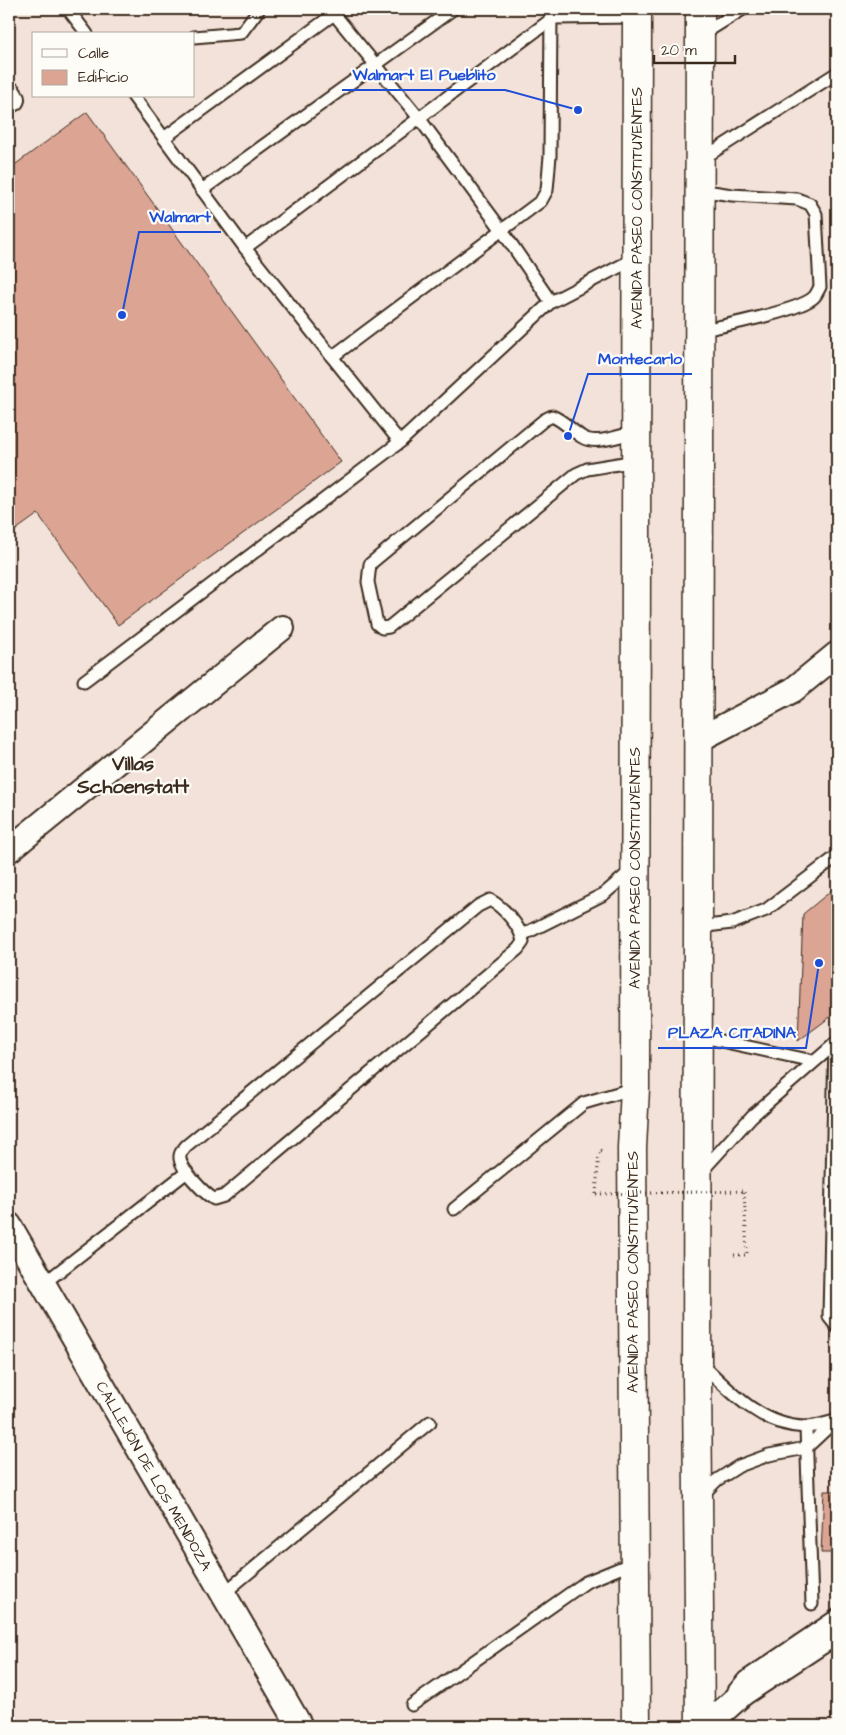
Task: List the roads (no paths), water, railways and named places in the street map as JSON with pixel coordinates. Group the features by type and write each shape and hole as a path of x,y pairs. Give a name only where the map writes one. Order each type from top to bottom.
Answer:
{"highway":[{"path":"700,9 697,1176 700,1726"},
{"name":"AVENIDA PASEO CONSTITUYENTES","path":"636,1726 632,1158 635,1088 637,13"}],"street":[{"path":"9,850 282,628"},
{"path":"698,740 793,690 837,654"},
{"name":"CALLEJÓN DE LOS MENDOZA","path":"9,1225 300,1726"},
{"path":"706,1726 743,1693 837,1631"}],"lane":[{"path":"68,9 85,32"},
{"path":"195,37 241,33 259,9"},
{"path":"202,190 377,66 453,9"},
{"path":"700,36 743,9"},
{"path":"164,138 332,11 419,118 501,229 551,302"},
{"path":"332,357 541,201 547,190 550,156 552,13"},
{"path":"245,248 419,118 552,13 637,13"},
{"path":"700,161 837,73"},
{"path":"134,98 245,248 400,442"},
{"path":"699,190 732,195 797,199 810,204 816,214 820,287 814,297 805,303 748,320 699,331"},
{"path":"84,681 400,442 551,302 636,257"},
{"path":"636,432 595,440 581,436 560,419 552,416 544,420 370,564 368,582 377,624 382,628 389,627 576,474 587,469 636,461"},
{"path":"698,927 732,923 766,910 837,856"},
{"path":"522,935 604,894 634,868"},
{"path":"490,900 500,905 522,935 524,942 518,950 224,1196 214,1198 206,1194 187,1172 180,1161 180,1154 186,1146 478,906 490,900"},
{"path":"698,1036 814,1061"},
{"path":"697,1176 752,1116 836,1043"},
{"path":"836,1043 830,1317 837,1327"},
{"path":"454,1209 584,1103 635,1088"},
{"path":"43,1284 187,1172"},
{"path":"697,1359 736,1398 758,1412 786,1424 806,1427 836,1420"},
{"path":"698,1499 717,1480 739,1466 769,1455 806,1448 836,1420"},
{"path":"223,1594 430,1422"},
{"path":"806,1427 812,1604"},
{"path":"412,1705 586,1582 635,1562"},
{"path":"728,1706 734,1690 744,1678 837,1615"}],"place":[{"name":"Walmart El Pueblito","path":"578,110"},
{"name":"Walmart","path":"122,315"},
{"name":"Montecarlo","path":"568,436"},
{"name":"PLAZA CITADINA","path":"819,963"}],"district":[{"name":"Villas Schoenstatt","path":"133,774"}]}
